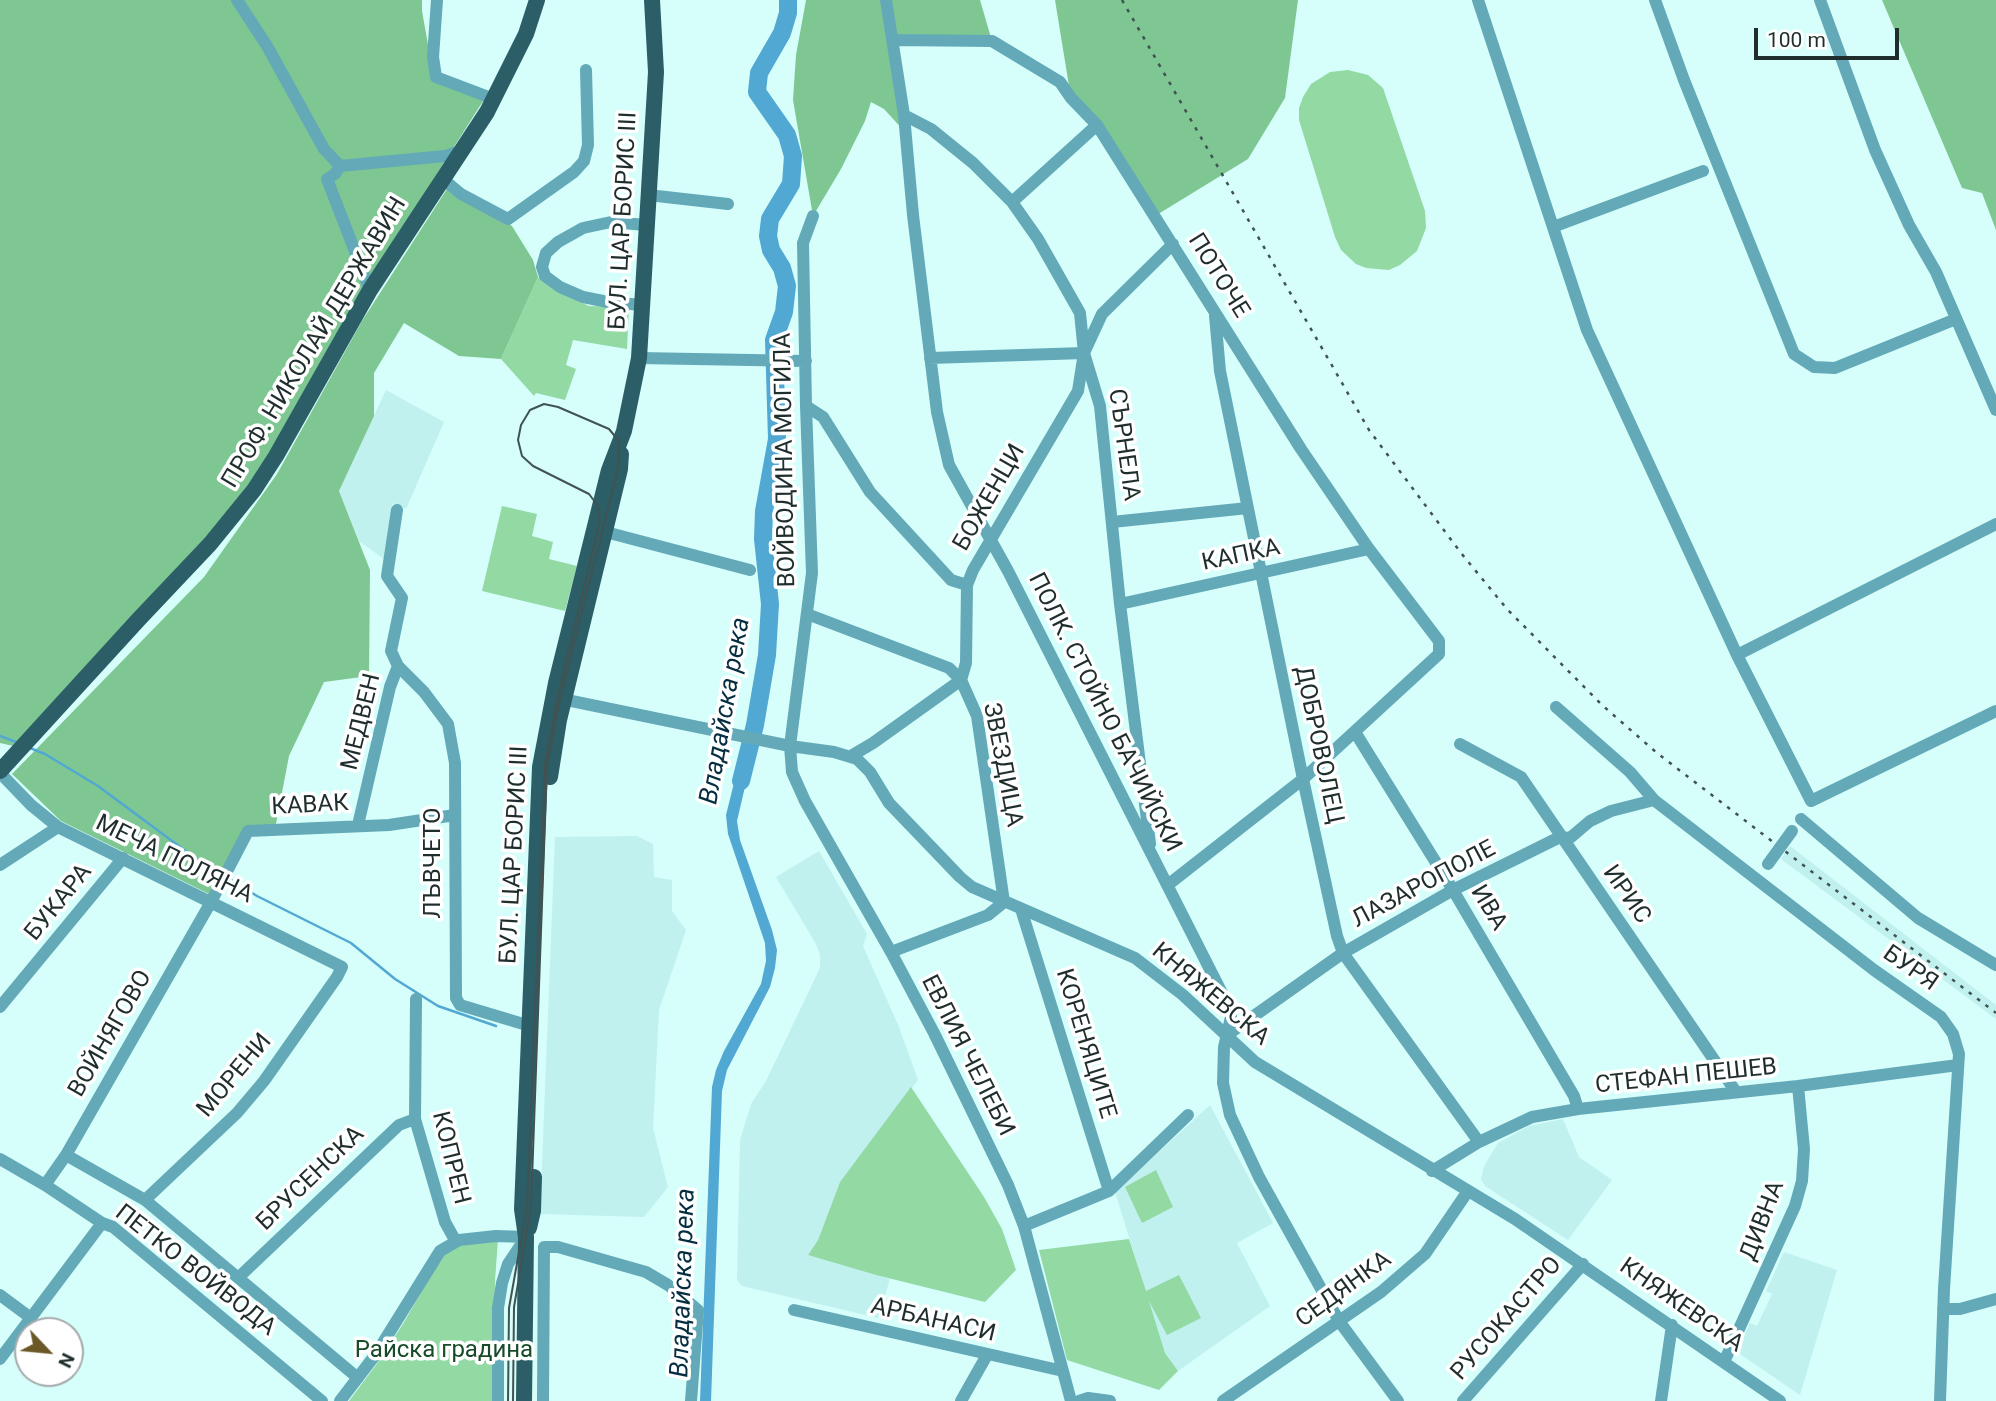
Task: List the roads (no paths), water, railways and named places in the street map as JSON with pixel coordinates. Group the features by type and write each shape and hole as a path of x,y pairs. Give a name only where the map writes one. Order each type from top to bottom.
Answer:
{"main road":[{"name":"ПРОФ. НИКОЛАЙ ДЕРЖАВИН","path":"0,772 210,544 248,499 271,465 370,290 494,99 526,34 537,0"},
{"name":"БУЛ. ЦАР БОРИС III","path":"524,1401 526,1237 522,1209 540,767 599,531 609,470 621,444 639,358 656,72 652,0"},
{"name":"БУЛ. ЦАР БОРИС III","path":"526,1237 533,1211 551,764 558,699"}],"street":[{"path":"237,0 267,46 324,149 340,166"},
{"path":"437,0 433,57 436,76 494,99"},
{"name":"ПОЛК. СТОЙНО БАЧИЙСКИ","path":"886,0 904,115 937,412 949,465 1169,884 1228,1005 1231,1017 1223,1083 1230,1115 1259,1177 1339,1321 1398,1401"},
{"path":"1478,0 1587,330 1737,655 1811,800"},
{"path":"1655,0 1684,80 1794,354 1814,367 1835,368 1956,318"},
{"path":"1820,0 1875,150 1909,225 1936,272 1996,410"},
{"name":"ПОТОЧЕ","path":"893,40 992,41 1060,82 1097,125 1301,449 1369,549 1438,641 1439,654 1355,732"},
{"path":"443,179 477,203 508,219 574,172 584,161 588,145 586,71"},
{"name":"СЪРНЕЛА","path":"904,115 931,129 973,163 1012,202 1038,239 1080,313 1084,353 1100,406 1151,851"},
{"path":"1012,202 1097,125"},
{"path":"340,166 445,156 461,151"},
{"path":"340,166 335,174 327,179 370,290"},
{"path":"1553,228 1703,171"},
{"path":"648,195 728,204"},
{"name":"ВОЙВОДИНА МОГИЛА","path":"790,746 812,573 802,361 803,243 813,216"},
{"path":"642,305 583,297 560,287 545,276 542,267 546,253 558,242 583,228 611,222 646,225"},
{"name":"БОЖЕНЦИ","path":"961,680 966,663 967,585 990,539 1078,391 1084,353 1102,314 1173,244"},
{"name":"ДОБРОВОЛЕЦ","path":"1215,315 1220,371 1337,936 1343,953 1479,1142"},
{"path":"930,358 1084,353"},
{"path":"639,358 802,361"},
{"path":"806,407 823,416 870,492 951,580 967,585"},
{"path":"1112,522 1248,508"},
{"name":"МЕДВЕН","path":"358,824 390,687 398,666 391,651 402,598 387,576 397,510"},
{"path":"1737,655 1996,524"},
{"path":"599,531 750,570"},
{"name":"КАПКА","path":"1121,604 1369,549"},
{"name":"ЗВЕЗДИЦА","path":"807,614 949,668 961,680 976,716 1004,902"},
{"name":"ЛЪВЧЕТО","path":"398,666 424,692 448,724 455,763 456,998 460,1004 530,1026"},
{"path":"558,699 851,756 961,680"},
{"name":"БУРЯ","path":"1556,707 1630,772 1654,800 1874,970 1941,1017 1958,1045 1940,1401"},
{"path":"1760,881 1768,864 1801,819 1811,800 1996,711"},
{"path":"1169,884 1303,779 1355,732"},
{"name":"ИВА","path":"1355,732 1453,890 1574,1096 1578,1110"},
{"name":"ИРИС","path":"1460,744 1521,777 1737,1092"},
{"name":"ЕВЛИЯ ЧЕЛЕБИ","path":"790,746 792,772 805,801 891,952 1008,1185 1024,1226 1071,1401"},
{"name":"КНЯЖЕВСКА","path":"851,756 864,764 889,803 960,877 985,894 1135,958 1183,995 1255,1062 1583,1264 1780,1401"},
{"name":"МЕЧА ПОЛЯНА","path":"0,772 58,827 342,967"},
{"name":"ЛАЗАРОПОЛЕ","path":"1227,1035 1343,953 1453,890 1560,837 1570,838 1590,821 1611,811 1654,800"},
{"name":"КАВАК","path":"211,902 248,831 358,824 389,825 455,815"},
{"path":"1801,819 1918,918 1996,965"},
{"path":"0,865 58,827"},
{"name":"БУКАРА","path":"0,1007 123,858"},
{"name":"ВОЙНЯГОВО","path":"46,1185 66,1155 211,902"},
{"path":"891,952 988,915 1004,902"},
{"name":"КОРЕНЯЦИТЕ","path":"1021,909 1109,1191"},
{"name":"МОРЕНИ","path":"145,1200 237,1113 264,1081 342,967"},
{"name":"КОПРЕН","path":"416,999 415,1119 445,1222 455,1240"},
{"name":"СТЕФАН ПЕШЕВ","path":"1432,1171 1479,1142 1532,1117 1958,1065"},
{"name":"ДИВНА","path":"1724,1362 1795,1206 1802,1181 1804,1149 1798,1086"},
{"path":"1024,1226 1109,1191 1188,1115"},
{"name":"БРУСЕНСКА","path":"239,1277 399,1125 415,1119"},
{"name":"ПЕТКО ВОЙВОДА","path":"66,1155 145,1200 358,1378"},
{"name":"ПЕТКО ВОЙВОДА","path":"0,1159 46,1185 102,1223 113,1227 322,1401"},
{"name":"СЕДЯНКА","path":"1223,1401 1381,1292 1425,1254 1468,1191"},
{"path":"32,1317 102,1223"},
{"path":"340,1401 376,1354 440,1251 455,1240 496,1236 526,1237 544,1247 558,1247 646,1272 698,1310 691,1401"},
{"name":"БУЛ. ЦАР БОРИС III","path":"498,1401 498,1308 502,1283 508,1264 526,1237"},
{"path":"543,1401 544,1247"},
{"name":"РУСОКАСТРО","path":"1463,1401 1583,1264"},
{"path":"0,1295 30,1317"},
{"path":"1943,1309 1960,1309 1996,1299"},
{"name":"АРБАНАСИ","path":"794,1310 1063,1371"},
{"path":"1661,1401 1672,1325"},
{"path":"0,1359 14,1340"},
{"path":"961,1401 987,1355"},
{"path":"1079,1401 1088,1398 1110,1401"}],"water":[{"path":"740,759 751,761 737,821 740,840 777,950 770,987 727,1070 722,1091 711,1401 700,1401 712,1087 724,1051 761,984 766,961 765,943 728,834 726,815"}],"waterway":[{"name":"Владайска река","path":"741,781 755,725 767,655 770,604 763,539 764,511 777,439 774,340 784,312 787,286 782,268 771,250 768,236 770,219 791,184 793,156 787,135 757,92 759,73 782,33 788,13 788,0"},
{"path":"0,736 16,742"},
{"path":"30,748 98,786 219,873"},
{"path":"228,878 257,896 351,943 395,979 438,1006 496,1026"}],"tram line":[{"path":"508,1401 509,1308 527,1207 545,764 559,691 600,521 598,506 589,494 533,466 522,456 518,440 521,425 530,410 544,404 558,407 609,429 618,440 619,447 618,469 560,699 547,766 531,1207 514,1307 513,1401"}],"railway":[{"path":"1122,0 1369,430 1461,553 1507,609 1602,705 1657,753 1996,1013"}],"park label":[{"name":"Райска градина","path":"444,1351"}]}
